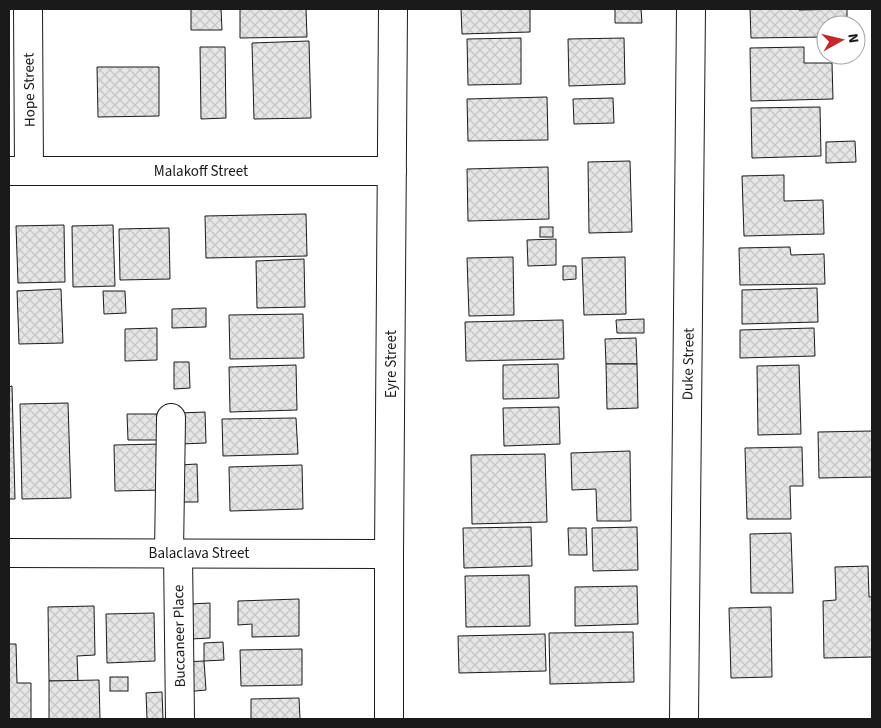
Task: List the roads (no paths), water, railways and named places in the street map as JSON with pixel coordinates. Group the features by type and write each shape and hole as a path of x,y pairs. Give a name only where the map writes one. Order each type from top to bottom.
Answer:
{"street":[{"name":"Hope Street","path":"19,171 28,9"},
{"name":"Eyre Street","path":"390,719 389,554 393,9"},
{"name":"Duke Street","path":"684,719 691,9"},
{"name":"Malakoff Street","path":"19,171 392,171"},
{"name":"Buccaneer Place","path":"172,418 173,553 180,719"},
{"name":"Balaclava Street","path":"9,553 389,554"}]}
